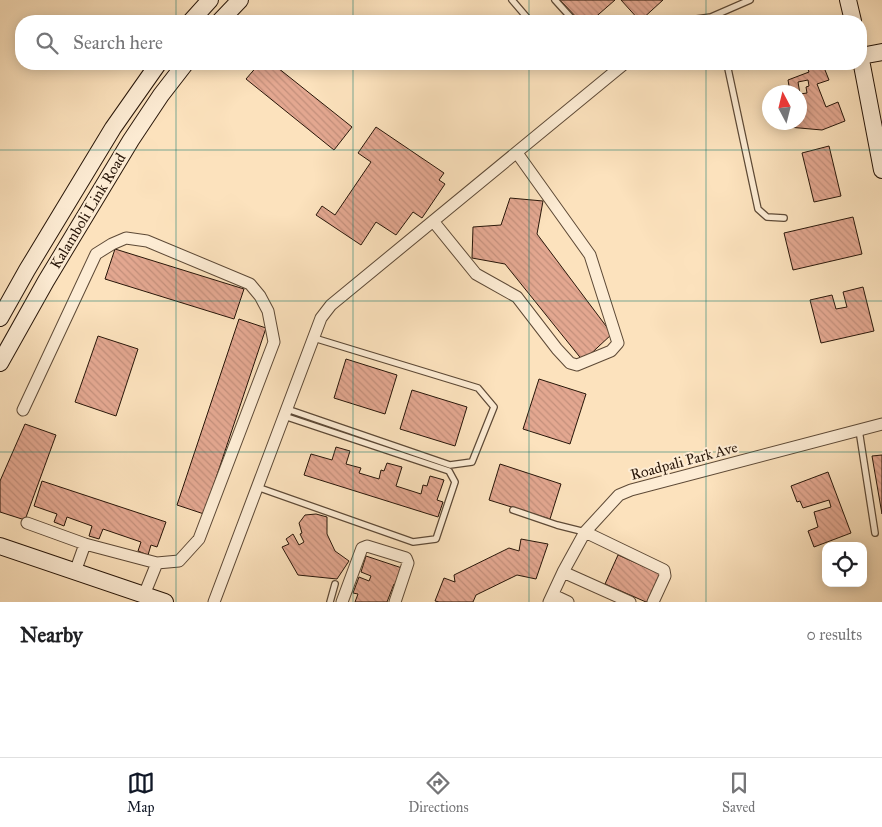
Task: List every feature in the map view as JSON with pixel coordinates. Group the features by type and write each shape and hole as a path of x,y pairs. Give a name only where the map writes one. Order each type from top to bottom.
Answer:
{"main road":[{"path":"196,15 210,0"},
{"path":"226,15 240,0"},
{"path":"848,0 852,15"},
{"path":"867,56 882,52"},
{"name":"Kalamboli Link Road","path":"0,318 113,128 154,70"},
{"name":"Kalamboli Link Road","path":"0,363 46,281 131,140 180,70"},
{"path":"863,70 882,170"},
{"path":"0,546 165,602"}],"street":[{"path":"214,602 313,338 321,318 330,305 516,153 613,70"},
{"path":"433,221 476,274 517,297 570,363 578,365 611,351 618,343 590,255 516,153"},
{"path":"23,410 96,254 126,238 147,241 250,284 260,296 268,311 274,342 199,539 179,561 157,563 85,544 27,523"},
{"name":"Roadpali Park Ave","path":"551,598 585,532 619,495 631,490 882,424"},
{"path":"585,532 664,570 665,576 653,602"},
{"path":"75,572 85,544"},
{"path":"342,602 362,548 367,546 406,558 408,563 394,602"},
{"path":"144,595 157,563"},
{"path":"563,572 630,602"},
{"path":"551,598 568,602"}],"lane":[{"path":"512,0 525,15"},
{"path":"555,0 569,15"},
{"path":"716,15 750,0"},
{"path":"728,70 758,209 767,217 784,218"},
{"path":"285,412 450,465 472,462 494,408 478,388 313,338"},
{"path":"257,487 413,542 436,539 455,482 449,471 285,412"},
{"path":"859,430 875,533"},
{"path":"513,510 585,532"},
{"path":"330,602 335,584"}],"building":[{"path":"560,0 615,0 598,15 574,15"},
{"path":"621,0 663,0 647,15 635,15"},
{"path":"254,70 281,70 352,127 334,150 246,79"},
{"path":"808,70 825,70 829,80 817,84 826,107 838,102 845,121 822,130 807,129 808,80 798,82 799,85 789,85 788,80 809,72"},
{"path":"376,127 444,173 439,180 445,184 422,218 413,212 396,235 376,222 361,245 316,215 322,206 335,215 371,162 358,153"},
{"path":"829,146 841,196 814,202 802,153"},
{"path":"510,198 543,201 537,234 612,334 583,361 505,264 472,258 473,227 501,225"},
{"path":"853,217 862,254 793,270 784,233"},
{"path":"115,249 244,289 234,319 105,279"},
{"path":"863,287 874,331 821,343 810,300 832,295 836,309 847,307 843,292"},
{"path":"239,319 266,328 204,514 177,505"},
{"path":"98,336 138,349 116,416 75,402"},
{"path":"346,359 397,375 385,414 334,398"},
{"path":"539,379 586,394 570,444 523,429"},
{"path":"412,390 467,407 455,446 400,429"},
{"path":"25,424 56,435 25,520 0,512 0,481"},
{"path":"336,447 350,451 346,464 361,468 359,473 379,479 381,470 384,471 387,463 402,467 396,486 421,494 423,485 427,486 430,476 444,480 437,500 443,502 438,517 304,475 311,454 332,460"},
{"path":"882,455 882,514 872,456"},
{"path":"500,464 561,484 550,519 489,500"},
{"path":"828,472 851,533 827,542 822,542 822,544 814,547 808,531 818,527 814,512 831,507 829,500 803,508 800,501 797,502 791,486"},
{"path":"42,481 166,522 157,547 151,545 148,555 138,551 141,542 103,529 99,539 89,536 92,526 67,517 64,526 54,522 57,514 34,506"},
{"path":"316,514 327,517 327,534 335,551 349,561 337,579 298,575 282,547 289,544 286,539 293,534 299,545 304,542 300,534 302,533 299,523 305,515"},
{"path":"521,539 548,544 536,579 517,575 476,595 473,602 435,601 444,578 455,582 454,575 509,548 519,551"},
{"path":"618,555 661,574 649,602 605,584"},
{"path":"366,556 405,569 399,586 394,584 387,602 355,602 358,594 353,593 359,577 369,581 371,576 361,572"}]}
